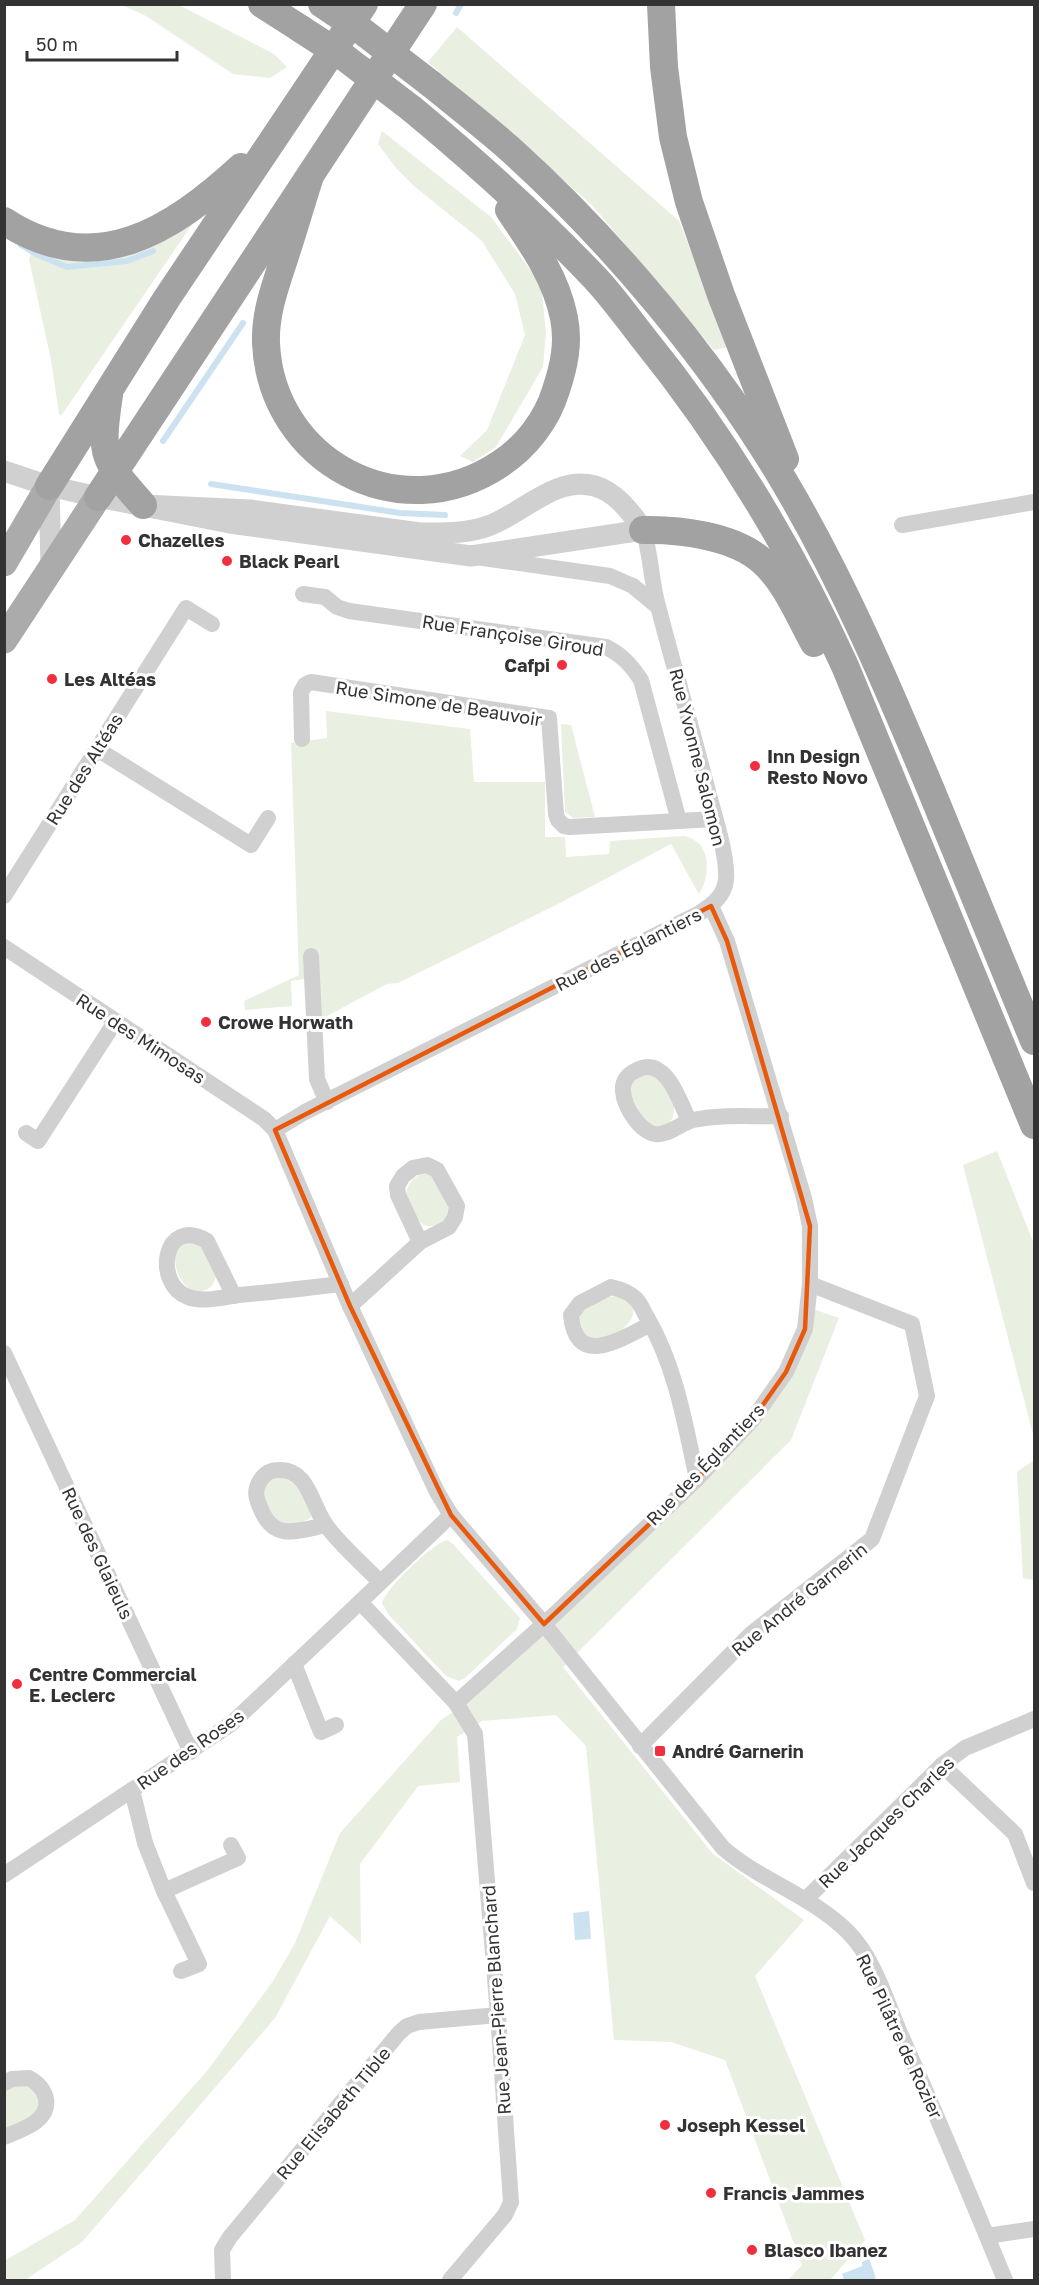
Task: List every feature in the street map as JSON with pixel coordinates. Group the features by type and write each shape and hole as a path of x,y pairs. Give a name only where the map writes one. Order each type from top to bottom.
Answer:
{"highway":[{"path":"262,4 344,57 412,109 473,159 522,205 597,280 673,374 731,458 779,535 826,624 1035,1125"},
{"path":"322,4 432,84 513,152 576,213 624,265 699,356 754,433 811,529 874,655 1035,1041"},
{"path":"49,486 111,384 364,4"},
{"path":"98,497 423,4"},
{"path":"661,4 664,67 671,126 689,202 717,285 811,529"},
{"path":"4,221 33,237 57,244 102,249 123,244 161,226 212,194 274,137"},
{"path":"310,176 267,315 266,342 269,369 276,393 290,422 308,445 333,465 350,475 379,486 410,491 434,490 460,484 486,474 510,458 528,440 542,421 554,397 566,353 567,334 561,305 543,261 473,159"},
{"path":"111,384 103,440 108,461 143,505"},
{"path":"643,530 672,530 706,537 746,550 762,561 789,596 906,814"}],"main road":[{"path":"4,563 49,486"},
{"path":"4,640 98,497"}],"street":[{"path":"4,471 49,486 230,523 610,576 633,586 657,606"},
{"path":"143,505 250,510 420,533 445,533 486,527 505,519 555,489 567,485 584,485 611,492 628,507 643,530 471,556"},
{"path":"49,486 51,568"},
{"path":"902,525 1035,502"},
{"name":"Rue Yvonne Salomon","path":"643,530 647,541 649,568 657,606 715,819 726,877 725,888 711,906"},
{"name":"Rue Françoise Giroud","path":"303,594 325,597 337,607 349,611 606,647 621,655 632,666 641,681 679,821"},
{"name":"Rue des Altéas","path":"4,896 186,608 212,624"},
{"name":"Rue Simone de Beauvoir","path":"302,739 301,692 305,685 311,682 549,718 556,814 564,826 715,819"},
{"path":"97,749 251,845 268,818"},
{"name":"Rue des Églantiers","path":"275,1130 305,1112 711,906 727,941 781,1116 810,1226 810,1284 805,1329 786,1372 753,1419 698,1479 544,1624 456,1703"},
{"name":"Rue des Mimosas","path":"4,947 264,1119 275,1130"},
{"path":"311,956 317,1079 327,1102"},
{"path":"26,1133 38,1141 115,1022"},
{"path":"689,1121 702,1118 781,1116"},
{"path":"275,1130 350,1306 437,1492 451,1515"},
{"path":"350,1306 420,1242 450,1227 456,1217 457,1206 437,1170 427,1165 413,1168 403,1176 397,1186 398,1196 420,1242"},
{"path":"234,1296 207,1241 192,1234 183,1235 175,1240 168,1249 167,1269 172,1282 180,1292 188,1297 201,1299 234,1296 341,1284"},
{"name":"Rue André Garnerin","path":"640,1746 752,1633 872,1539 927,1396 912,1324 810,1284"},
{"path":"651,1324 605,1346 592,1347 579,1340 572,1329 571,1315 580,1303 593,1294 611,1287 624,1290 636,1299 651,1324 673,1372 698,1479"},
{"name":"Rue des Glaieuls","path":"4,1353 190,1752"},
{"path":"326,1525 287,1532 278,1531 269,1524 257,1500 256,1488 260,1480 274,1470 288,1470 298,1474 326,1525 380,1582"},
{"name":"Rue Pilâtre de Rozier","path":"451,1515 544,1624 723,1848 741,1864 824,1911 849,1934 868,1961 944,2132 1005,2280"},
{"name":"Rue des Roses","path":"4,1875 231,1724 451,1515"},
{"name":"Rue Jean-Pierre Blanchard","path":"360,1602 456,1703 475,1734 511,2202 506,2215 450,2280"},
{"path":"294,1664 321,1732 336,1725"},
{"name":"Rue Jacques Charles","path":"806,1899 942,1765 965,1748 1035,1719"},
{"path":"942,1765 1015,1834 1035,1883"},
{"path":"132,1790 145,1843 164,1891 199,1964 181,1971"},
{"path":"164,1891 238,1858 231,1845"},
{"name":"Rue Elisabeth Tible","path":"223,2280 222,2250 230,2237 407,2025 498,2014"},
{"path":"4,2083 12,2079 29,2078 43,2090 47,2104 44,2114 36,2122 4,2137"},
{"path":"987,2236 1035,2229"}],"highlighted area":[{"path":"711,906 727,941 810,1226 805,1329 786,1372 753,1419 697,1479 544,1624 451,1515 350,1306 275,1130"}],"green space":[{"path":"122,5 179,5 274,54 287,67 270,78 233,74 146,16"},
{"path":"457,27 679,221 729,347 714,350 592,205 428,62"},
{"path":"382,131 491,217 541,284 546,333 543,367 496,447 473,462 460,456 487,430 525,335 515,294 482,241 414,186 396,168 378,144"},
{"path":"193,223 61,416 29,259 33,248"},
{"path":"326,711 470,729 474,782 545,782 545,837 565,837 566,857 609,854 610,841 683,836 693,839 704,851 707,868 703,886 699,894 671,844 562,902 398,983 387,984 314,1023 312,978 291,981 292,1006 245,1010 244,1001 299,975 291,743 327,738"},
{"path":"561,724 571,725 595,817 573,818 565,812"},
{"path":"647,1073 661,1079 674,1106 672,1119 667,1125 660,1127 646,1123 630,1094 631,1083"},
{"path":"997,1151 1034,1244 1034,1438 963,1165"},
{"path":"428,1173 434,1176 449,1204 446,1221 429,1226 419,1221 406,1194 413,1179"},
{"path":"186,1242 202,1245 216,1276 211,1287 205,1290 193,1292 178,1273 175,1262 176,1249"},
{"path":"615,1296 626,1300 632,1306 631,1320 625,1327 608,1338 596,1340 585,1336 579,1318 582,1313 594,1303"},
{"path":"813,1309 839,1318 791,1440 563,1667 713,1854 804,1920 755,1976 865,2240 830,2280 788,2280 802,2265 725,2060 671,2042 614,2040 586,1746 556,1715 482,1721 457,1737 460,1782 418,1786 360,1864 361,1944 330,1916 275,2018 82,2242 25,2280 5,2280 4,2261 75,2220 207,2071 273,1981 295,1943 340,1833 441,1720 466,1703 757,1426"},
{"path":"1034,1460 1034,1580 1023,1578 1017,1472"},
{"path":"280,1477 295,1482 311,1511 312,1516 307,1520 294,1524 274,1520 262,1497 267,1482"},
{"path":"447,1540 520,1618 517,1629 459,1681 446,1676 389,1615 382,1603 391,1588 410,1567 431,1549"},
{"path":"30,2083 40,2101 38,2107 26,2119 4,2128 4,2090"}],"water":[{"path":"589,1911 591,1939 575,1940 573,1913"},
{"path":"869,2258 876,2278 844,2280 842,2274 862,2266 862,2262"}],"waterway":[{"path":"456,13 461,4"},
{"path":"21,245 67,267 127,261 153,251"},
{"path":"163,441 243,323"},
{"path":"211,484 400,513 445,515"}],"place":[{"name":"Chazelles","path":"126,540"},
{"name":"Black Pearl","path":"227,561"},
{"name":"Cafpi","path":"562,665"},
{"name":"Les Altéas","path":"52,679"},
{"name":"Inn Design Resto Novo","path":"755,766"},
{"name":"Crowe Horwath","path":"206,1022"},
{"name":"Centre Commercial E. Leclerc","path":"17,1684"},
{"name":"André Garnerin","path":"660,1751"},
{"name":"Joseph Kessel","path":"665,2125"},
{"name":"Francis Jammes","path":"711,2193"},
{"name":"Blasco Ibanez","path":"752,2250"}]}
